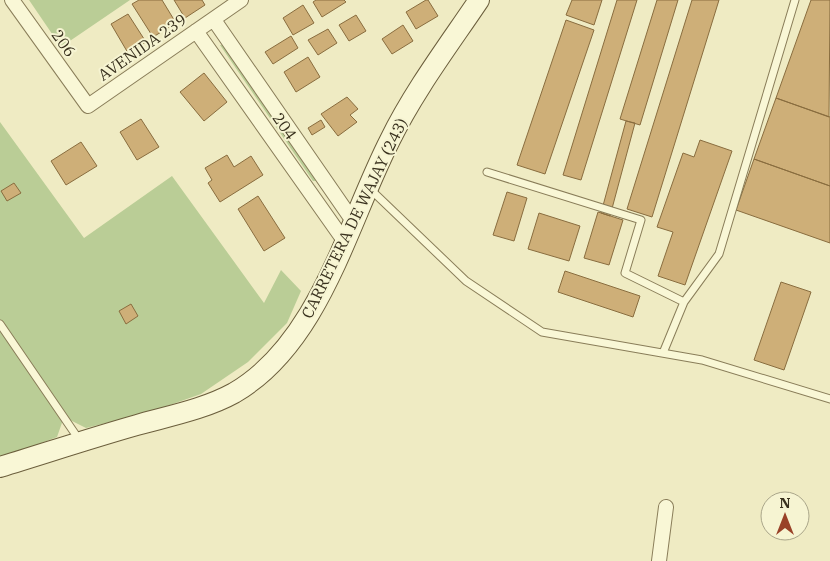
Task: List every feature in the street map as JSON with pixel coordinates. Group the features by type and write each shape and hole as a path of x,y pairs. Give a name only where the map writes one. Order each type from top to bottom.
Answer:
{"main road":[{"name":"CARRETERA DE WAJAY (243)","path":"0,467 80,441 201,406 232,393 261,375 281,355 299,329 345,242 367,186 404,112 479,0"}],"street":[{"name":"206","path":"12,0 88,106"},
{"name":"AVENIDA 239","path":"88,106 241,0"},
{"name":"204","path":"214,20 353,221"},
{"name":"204","path":"196,31 345,242"},
{"path":"659,561 666,506"}],"lane":[{"path":"663,353 684,302 718,254 795,0"},
{"path":"486,172 641,220 625,274 684,302"},
{"path":"367,186 466,282 542,332 702,360 830,399"},
{"path":"0,324 80,441"}],"green space":[{"path":"29,0 130,0 61,47"},
{"path":"220,45 223,45 317,179 316,181 313,181"},
{"path":"0,122 84,238 172,176 264,303 281,270 301,291 287,323 248,362 201,394 150,412 86,428 64,417 57,437 0,459"}],"building":[{"path":"139,0 162,0 176,23 153,37 132,4"},
{"path":"174,0 202,0 205,5 185,18"},
{"path":"316,0 344,0 346,2 322,17 313,2"},
{"path":"428,0 438,16 416,29 406,12"},
{"path":"572,0 602,0 594,25 566,15"},
{"path":"617,0 637,0 581,180 563,175"},
{"path":"657,0 678,0 640,125 620,119"},
{"path":"692,0 719,0 652,217 627,209"},
{"path":"811,0 830,0 829,117 776,98"},
{"path":"303,5 314,23 293,35 283,18"},
{"path":"128,14 146,42 128,53 111,24"},
{"path":"356,15 366,31 349,41 339,25"},
{"path":"566,20 594,30 545,174 517,165"},
{"path":"403,25 413,41 392,54 382,39"},
{"path":"328,29 337,43 318,55 308,40"},
{"path":"291,36 298,48 273,64 265,52"},
{"path":"308,57 320,77 296,92 284,72"},
{"path":"204,73 227,102 204,121 180,92"},
{"path":"347,97 358,109 350,115 357,122 338,136 321,114"},
{"path":"776,98 830,117 830,186 754,159"},
{"path":"141,119 159,147 137,160 120,132"},
{"path":"321,120 325,127 312,135 308,128"},
{"path":"626,121 635,123 610,216 601,213"},
{"path":"700,140 732,151 685,285 658,276 673,232 657,227 683,153 694,157"},
{"path":"81,142 97,166 66,185 51,161"},
{"path":"227,155 234,167 251,156 263,175 220,202 208,183 212,180 205,168"},
{"path":"754,159 830,186 830,243 736,210"},
{"path":"14,183 21,193 7,201 1,191"},
{"path":"507,192 527,198 514,241 493,235"},
{"path":"258,196 285,238 264,251 238,209"},
{"path":"598,212 623,220 609,265 584,258"},
{"path":"539,213 580,226 569,261 528,249"},
{"path":"565,271 640,296 633,317 558,292"},
{"path":"781,282 811,292 784,370 754,360"},
{"path":"131,304 138,316 126,324 119,311"}]}
